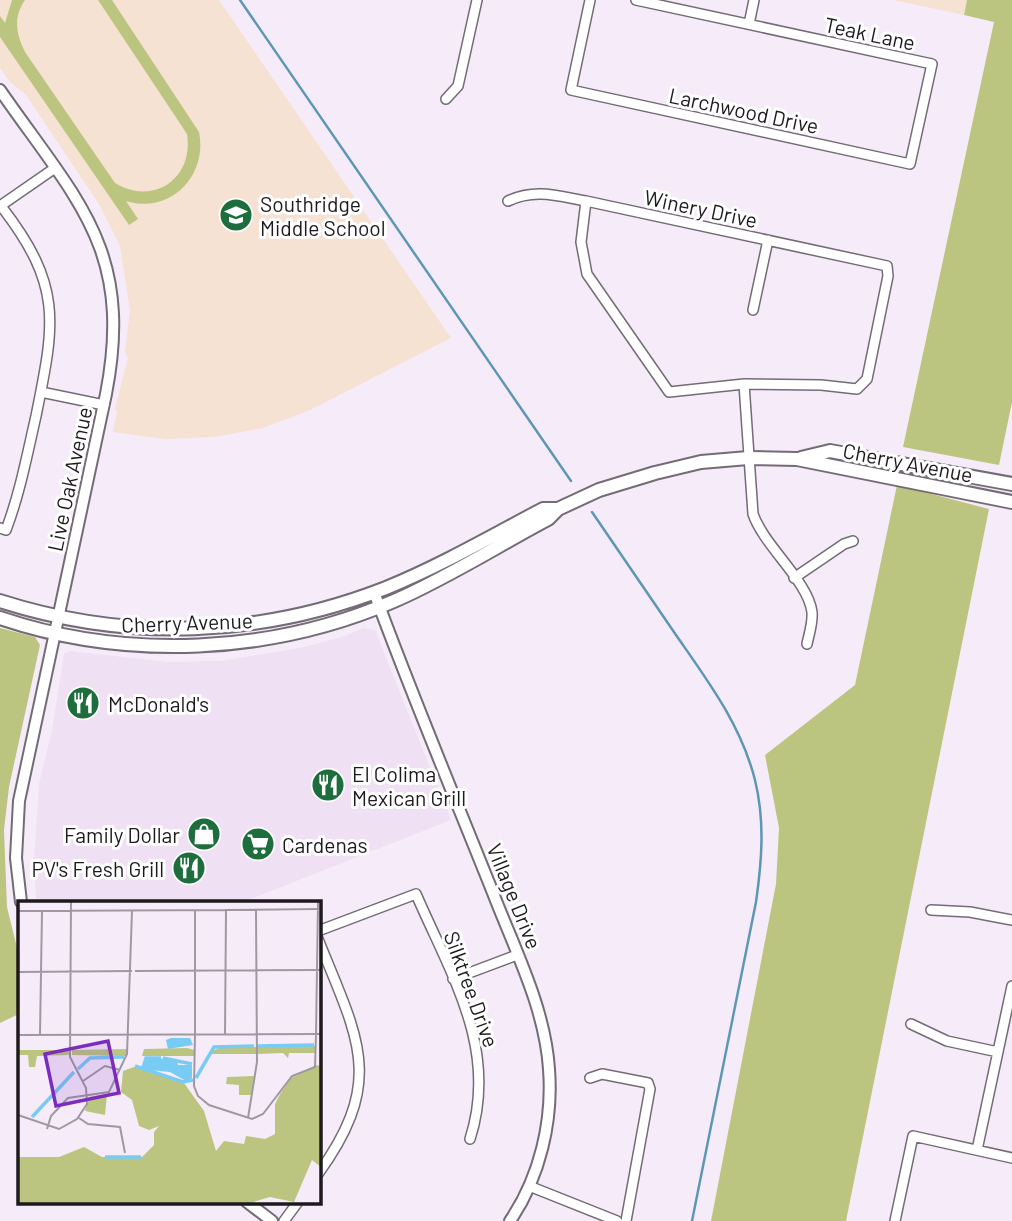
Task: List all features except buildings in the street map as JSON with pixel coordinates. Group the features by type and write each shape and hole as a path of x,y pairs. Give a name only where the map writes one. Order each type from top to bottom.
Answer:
{"main road":[{"name":"Cherry Avenue","path":"797,459 830,451 1012,484"},
{"name":"Cherry Avenue","path":"0,618 56,634 132,646 228,643 307,630 380,607 457,570 548,519 558,509 599,490 701,462 748,458 797,459 1012,502"},
{"name":"Cherry Avenue","path":"0,601 60,617 148,630 225,628 294,616 374,592 543,509 558,509"}],"street":[{"path":"446,99 458,86 477,0"},
{"name":"Larchwood Drive","path":"590,0 571,90 910,164"},
{"name":"Teak Lane","path":"636,0 932,64 910,164"},
{"path":"749,24 754,0"},
{"name":"Live Oak Avenue","path":"0,90 55,168 92,227 110,277 115,341 60,617 19,801 16,858 21,901"},
{"path":"3,529 21,483 52,331 49,298 36,257 0,206 55,168"},
{"name":"Winery Drive","path":"508,201 532,192 586,201 887,266 886,289 867,379 863,386 857,389 801,384 744,384"},
{"path":"586,201 581,242 587,274 669,392 744,384 752,509 757,525 794,578 812,614 807,644"},
{"path":"753,310 768,240"},
{"path":"41,391 104,405"},
{"path":"794,578 844,544 853,541"},
{"name":"Village Drive","path":"374,592 537,1010 549,1069 546,1130 529,1186 510,1221"},
{"name":"Silktree Drive","path":"320,930 416,894 453,979 476,1042 481,1096 470,1139"},
{"path":"931,910 970,912 1012,920"},
{"path":"320,944 357,1038 361,1070 358,1097 348,1128 320,1171"},
{"path":"453,979 517,955"},
{"path":"977,1150 1011,992"},
{"path":"911,1024 947,1041 998,1052"},
{"path":"590,1078 602,1074 648,1083 651,1097 626,1221"},
{"path":"895,1221 913,1136 1012,1158"},
{"path":"529,1186 617,1221"},
{"path":"250,1204 272,1221"},
{"path":"284,1221 297,1204"}],"shaded area":[{"name":"Southridge Middle School","path":"0,0 219,0 451,338 308,411 263,428 215,437 165,439 113,432 117,412 115,408 128,358 125,352 130,310 120,246 99,204 26,95 10,82 0,68"},
{"path":"893,0 967,0 964,15"},
{"path":"363,628 375,630 451,820 246,901 36,901 34,859 39,784 52,730 64,654 70,651 168,662 220,661 300,648 342,637"}],"green space":[{"path":"12,0 25,0 17,26 25,52 115,183 129,189 156,189 168,184 184,164 187,134 98,0 112,0 199,132 198,163 183,188 158,202 142,204 126,201 138,219 129,225 0,37 0,16 5,23"},
{"path":"967,0 1012,0 1012,402 999,465 903,447 994,22 964,15"},
{"path":"897,485 989,509 846,1221 711,1221 776,884 779,828 765,755 855,685"},
{"path":"0,628 35,637 40,645 9,787 4,830 7,907 18,952 18,1014 0,1023"}],"waterway":[{"path":"240,0 571,481"},
{"path":"592,512 722,704 749,760 758,795 762,841 756,902 692,1221"}],"place":[{"name":"Southridge Middle School","path":"236,215"},
{"name":"McDonald's","path":"83,703"},
{"name":"El Colima Mexican Grill","path":"328,785"},
{"name":"Family Dollar","path":"204,834"},
{"name":"Cardenas","path":"258,844"},
{"name":"PV's Fresh Grill","path":"189,868"}]}
